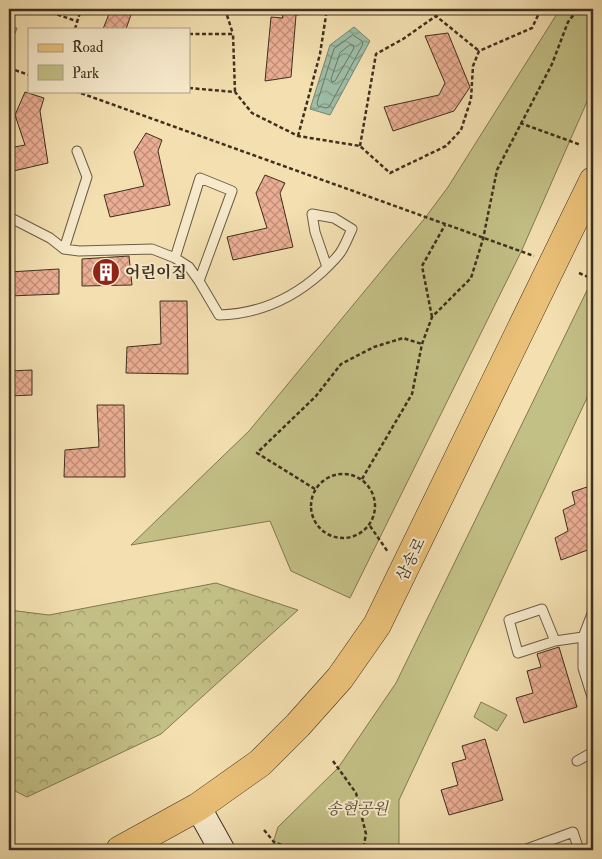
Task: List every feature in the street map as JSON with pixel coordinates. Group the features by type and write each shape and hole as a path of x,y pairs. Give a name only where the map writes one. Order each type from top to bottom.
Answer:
{"main road":[{"name":"삼송로","path":"120,850 198,807 260,762 298,725 340,678 377,625 593,181"},
{"path":"198,807 222,850"}],"lane":[{"path":"64,249 87,177 77,151"},
{"path":"175,258 200,178 232,191 199,281"},
{"path":"9,217 50,238 64,249 80,251 152,249 175,258 189,267 219,315 237,314 278,302 295,293 327,267 341,253 352,229 334,218 312,214 315,232 327,267"},
{"path":"555,640 542,609 509,620 518,653 555,640 583,637"},
{"path":"593,611 583,637 583,668 593,700"},
{"path":"577,761 593,752"},
{"path":"524,850 573,832 579,850"}],"path":[{"path":"55,9 56,14 76,21"},
{"path":"75,28 81,9"},
{"path":"225,9 233,34 235,92 252,113 298,136 360,146 390,172 446,146 460,130 471,99 473,66 479,51 532,28 541,9"},
{"path":"298,136 320,54 327,9"},
{"path":"360,146 376,54 403,39 436,16 438,9"},
{"path":"362,479 412,394 422,344 432,317 471,278 483,238 497,170 552,64 568,22 578,9"},
{"path":"436,16 479,51"},
{"path":"190,34 233,34"},
{"path":"9,68 28,75"},
{"path":"190,88 235,92"},
{"path":"78,92 534,256"},
{"path":"520,123 581,145"},
{"path":"432,317 422,266 444,225"},
{"path":"579,273 593,279"},
{"path":"315,489 257,454 316,396 341,364 374,347 403,338 422,344"},
{"path":"341,473 352,474 362,479 374,495 376,506 375,516 370,526 352,538 336,537 322,530 315,522 311,511 311,501 315,489 330,476 341,473"},
{"path":"370,526 388,552"},
{"path":"333,761 356,793 366,834 363,850"},
{"path":"264,830 274,842 296,850"}],"green space":[{"path":"560,9 593,9 593,88 521,252 350,598 291,571 270,521 131,545 249,431 425,218 448,187"},
{"path":"9,26 17,28 10,47 9,46"},
{"name":"송현공원","path":"593,278 593,385 399,800 399,850 271,850 278,827 338,768 396,683"},
{"path":"216,583 298,610 161,734 27,797 9,788 9,610 49,615"},
{"path":"481,702 507,715 497,731 474,717"}],"water":[{"path":"354,27 370,41 330,115 310,109 330,45"}],"building":[{"path":"111,9 133,9 126,28 103,28"},
{"path":"280,9 314,9 315,13 296,15 291,77 265,81 271,17 283,18"},
{"path":"448,33 470,87 454,111 393,131 384,107 439,95 445,83 425,36"},
{"path":"25,92 44,98 40,111 48,163 9,172 9,148 25,145 15,115"},
{"path":"146,133 162,140 158,151 170,205 110,217 104,195 144,186 134,152"},
{"path":"265,175 285,183 280,193 293,247 233,260 227,237 267,228 256,193"},
{"name":"어린이집","path":"129,256 132,285 82,286 82,259"},
{"path":"59,269 59,294 9,296 9,272"},
{"path":"160,301 187,301 188,374 126,373 127,347 161,344"},
{"path":"32,370 32,395 9,396 9,371"},
{"path":"97,405 124,405 125,477 64,477 65,450 99,447"},
{"path":"593,485 593,548 561,560 555,538 568,531 563,510 575,504 572,492"},
{"path":"559,647 577,707 524,723 516,698 533,693 527,671 541,667 537,654"},
{"path":"485,739 503,800 449,815 441,790 458,785 452,763 466,759 462,746"}],"place":[{"name":"어린이집","path":"106,272"}]}
